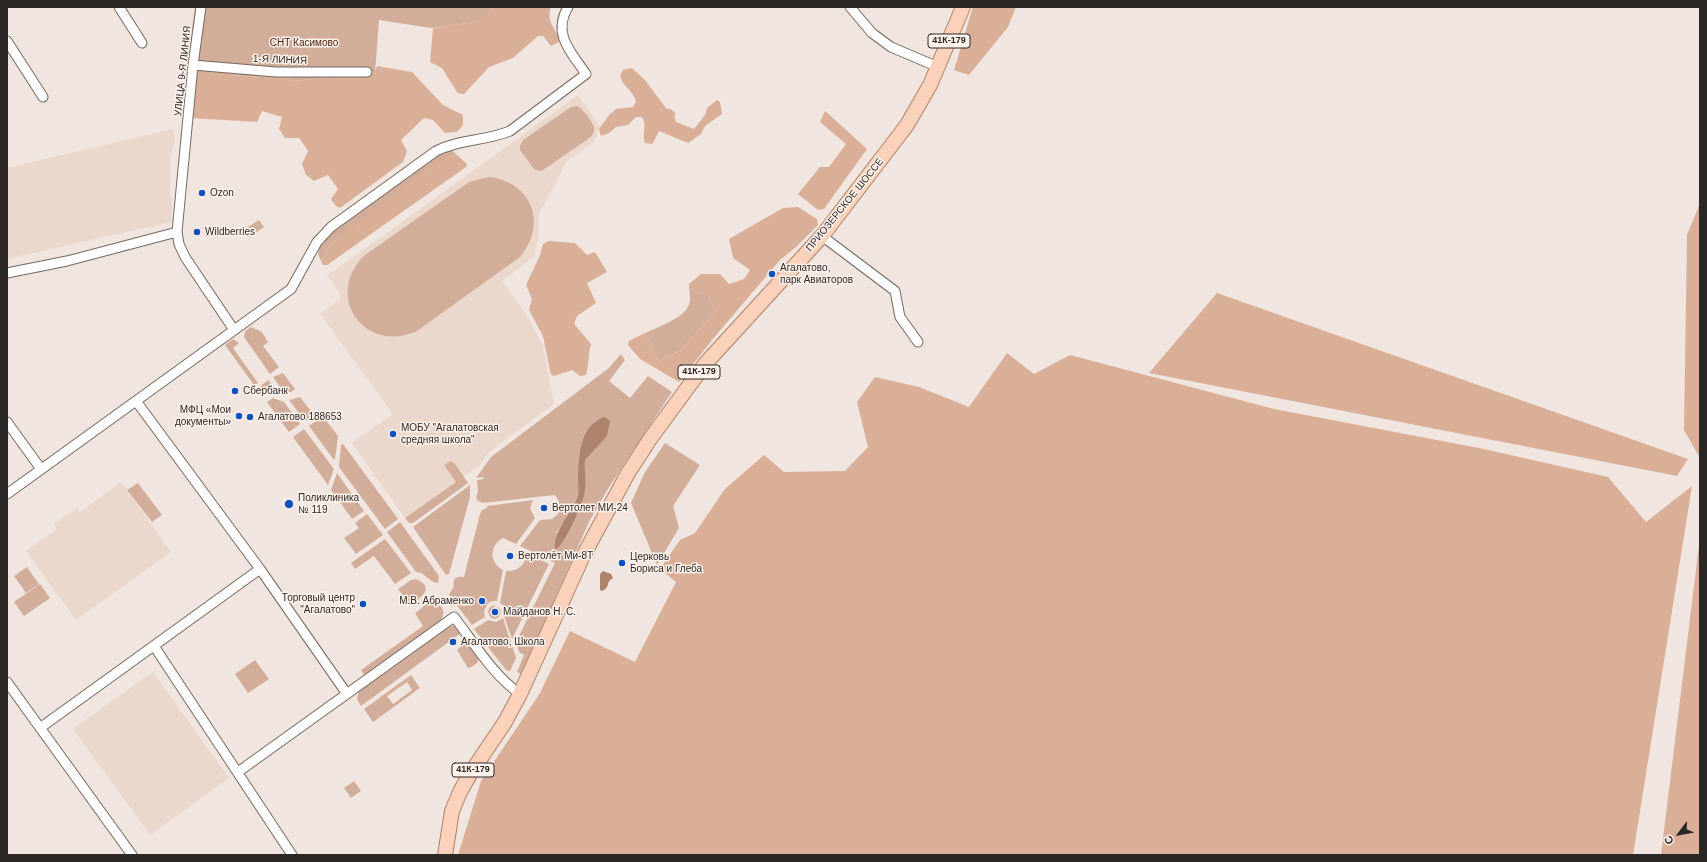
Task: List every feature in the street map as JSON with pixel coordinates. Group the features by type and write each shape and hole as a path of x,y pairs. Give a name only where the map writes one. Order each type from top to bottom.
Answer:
{"main road":[{"name":"ПРИОЗЕРСКОЕ ШОССЕ","path":"445,855 452,810 460,792 505,722 520,694 582,558 611,502 650,439 704,364 822,236 908,125 935,76 963,7"}],"street":[{"path":"119,7 142,43"},
{"name":"УЛИЦА 9-Я ЛИНИЯ","path":"201,7 193,65 178,232 179,244 185,257 234,330"},
{"path":"7,494 291,289 317,242 330,227 436,151 449,144 497,136 510,131 586,74 565,42 560,28 562,16 568,7"},
{"path":"850,7 872,33 935,76"},
{"path":"7,41 42,98"},
{"name":"1-Я ЛИНИЯ","path":"193,65 276,72 368,72"},
{"path":"7,273 67,262 178,232"},
{"path":"822,236 895,291 900,317 918,342"},
{"path":"136,401 260,569 347,694"},
{"path":"7,422 41,469"},
{"path":"40,728 260,569"},
{"path":"238,772 454,617 500,677 520,694"},
{"path":"154,646 292,855"},
{"path":"7,682 132,855"}],"shaded area":[{"path":"493,7 551,7 550,18 559,42 551,46 543,36 538,36 513,58 489,67 464,94 461,94 457,92 442,68 430,62 433,28 482,21"},
{"path":"973,7 1016,7 1008,27 969,75 954,70"},
{"path":"377,66 412,72 443,105 463,115 463,125 457,132 445,133 433,120 424,118 401,140 407,151 403,162 340,208 336,206 331,199 338,189 328,175 314,181 306,175 302,164 308,151 299,138 285,138 279,129 282,117 262,111 257,122 189,118 197,69 240,76 290,77 293,81 374,73"},
{"path":"632,68 645,80 666,108 672,110 676,114 674,116 676,122 694,129 705,115 707,108 717,100 720,102 722,114 705,126 701,134 688,143 659,131 653,143 645,143 644,120 642,117 636,117 628,125 616,127 609,133 601,136 599,129 609,115 616,109 633,107 636,102 633,95 621,80 620,76 623,70"},
{"path":"578,95 600,126 594,142 567,161 539,214 539,234 534,257 502,281 526,314 543,346 554,404 489,452 480,465 405,518 352,443 393,414 320,314 340,299 339,292 327,276"},
{"path":"825,111 867,149 824,209 818,210 798,194 820,167 829,167 846,144 820,122"},
{"path":"173,129 175,139 170,159 170,190 172,202 171,222 7,259 7,168"},
{"path":"457,155 467,164 466,167 327,265 323,265 321,261 330,244 433,165 450,156"},
{"path":"1700,203 1700,458 1684,430 1687,235"},
{"path":"798,207 817,219 818,225 796,247 780,260 712,340 679,382 640,359 628,345 629,341 645,333 659,361 681,350 715,312 707,294 700,294 689,288 689,284 701,274 720,274 729,284 744,279 750,270 733,258 729,239 783,208"},
{"path":"549,241 575,243 587,255 595,252 607,272 587,283 596,303 577,316 574,324 591,344 586,375 580,376 572,370 554,376 551,375 543,336 529,310 532,299 526,285 540,255 543,244"},
{"path":"1217,293 1688,459 1677,476 1149,373"},
{"path":"1007,353 1034,374 1070,355 1274,409 1484,449 1608,477 1646,522 1692,486 1633,855 458,855 481,781 540,693 570,631 635,662 676,582 660,569 680,540 695,533 725,489 764,455 784,472 845,471 868,447 857,402 875,377 919,387 969,407"},
{"path":"604,417 610,421 607,436 585,460 585,491 583,500 568,533 559,547 555,550 557,535 578,494 580,451 585,434 596,421"},
{"path":"121,482 171,552 76,620 26,551 57,529 54,524 77,508 80,512"},
{"path":"1700,537 1700,855 1661,855"},
{"path":"603,571 611,574 613,578 609,581 607,587 603,591 600,590 600,574"},
{"path":"153,672 229,778 150,835 73,729"}],"green space":[{"name":"СНТ Касимово","path":"195,7 493,7 483,21 431,28 379,20 375,73 293,81 290,77 240,76 187,68"},
{"path":"577,106 584,112 593,124 594,130 591,137 543,170 539,171 534,169 520,150 523,140 571,107"},
{"path":"449,148 457,155 450,156 330,244 321,261 318,254 321,244 328,234 438,153"},
{"path":"489,177 504,181 516,187 525,196 531,206 534,219 533,231 528,244 520,257 417,331 398,336 381,335 366,328 355,317 349,303 348,287 353,271 365,255 469,182"},
{"path":"259,220 264,227 249,237 245,229"},
{"path":"689,288 700,294 707,294 715,312 681,350 659,361 645,333 669,322 685,311 690,303"},
{"path":"251,327 262,332 268,342 263,346 279,367 270,374 244,337 245,331"},
{"path":"233,339 239,343 233,348 258,383 254,385 225,345"},
{"path":"621,354 625,360 609,381 630,398 648,376 672,392 609,487 589,522 521,674 517,672 524,655 519,652 516,642 555,563 520,546 540,520 552,519 559,513 559,501 555,495 483,503 478,501 476,498 478,491 477,480 484,479 483,477 476,478 491,457 609,368","holes":["596,420 588,456 585,460 584,494 569,529 556,533 577,497 581,447 584,439"]},
{"path":"283,373 295,389 291,392 282,390 273,377"},
{"path":"268,380 276,390 264,392 258,388"},
{"path":"300,397 314,415 305,421 289,400"},
{"path":"273,398 284,402 300,424 289,432 267,402"},
{"path":"320,418 325,419 338,436 334,460 309,426"},
{"path":"304,429 334,469 328,485 293,437"},
{"path":"665,443 700,465 673,506 679,528 657,565 631,503 645,472"},
{"path":"343,444 398,519 385,529 339,467 341,445"},
{"path":"451,461 455,464 468,483 413,523 409,523 405,518 456,482 444,465"},
{"path":"337,473 364,511 352,519 331,490"},
{"path":"138,483 162,515 152,522 127,490"},
{"path":"470,485 470,497 449,574 446,575 413,527"},
{"path":"533,500 530,508 535,518 516,544 503,538 495,545 492,554 493,558 498,567 503,570 497,601 492,601 487,604 484,612 485,617 472,625 449,595 454,586 454,579 457,577 464,577 480,514 482,510 487,508 487,506"},
{"path":"367,514 383,535 356,554 344,538 359,528 355,523"},
{"path":"400,522 439,576 438,583 432,581 419,572 416,572 387,532"},
{"path":"385,539 411,573 395,584 374,556 355,569 351,563"},
{"path":"527,553 549,564 512,639 504,616 504,606 500,603 506,571 518,569 525,561"},
{"path":"27,567 39,584 26,593 14,576"},
{"path":"416,579 422,582 426,590 418,600 410,605 398,589 411,580"},
{"path":"40,584 50,598 24,616 14,602"},
{"path":"433,602 442,607 443,616 440,622 365,676 361,670 423,626 415,613 428,603"},
{"path":"495,605 493,612 496,613 498,606 501,612 498,618 494,619 490,617 488,611 490,607"},
{"path":"503,618 516,658 510,671 506,670 474,629 488,620 496,622"},
{"path":"448,625 456,627 461,633 361,706 357,699 359,690"},
{"path":"467,643 475,649 478,656 477,663 468,668 457,650"},
{"path":"255,660 269,679 248,693 235,674"},
{"path":"411,675 420,688 373,722 364,709","holes":["407,682 412,690 393,704 387,696"]},
{"path":"354,781 361,791 351,798 344,788"}],"place":[{"name":"Ozon","path":"202,193"},
{"name":"Wildberries","path":"197,232"},
{"name":"Агалатово, парк Авиаторов","path":"772,274"},
{"name":"Сбербанк","path":"235,391"},
{"name":"МФЦ «Мои документы»","path":"239,416"},
{"name":"Агалатово 188653","path":"250,417"},
{"name":"МОБУ \"Агалатовская средняя школа\"","path":"393,434"},
{"name":"Поликлиника № 119","path":"289,504"},
{"name":"Вертолет МИ-24","path":"544,508"},
{"name":"Вертолёт Ми-8Т","path":"510,556"},
{"name":"Церковь Бориса и Глеба","path":"622,563"},
{"name":"М.В. Абраменко","path":"482,601"},
{"name":"Торговый центр \"Агалатово\"","path":"363,604"},
{"name":"Майданов Н. С.","path":"495,612"},
{"name":"Агалатово, Школа","path":"453,642"}]}
